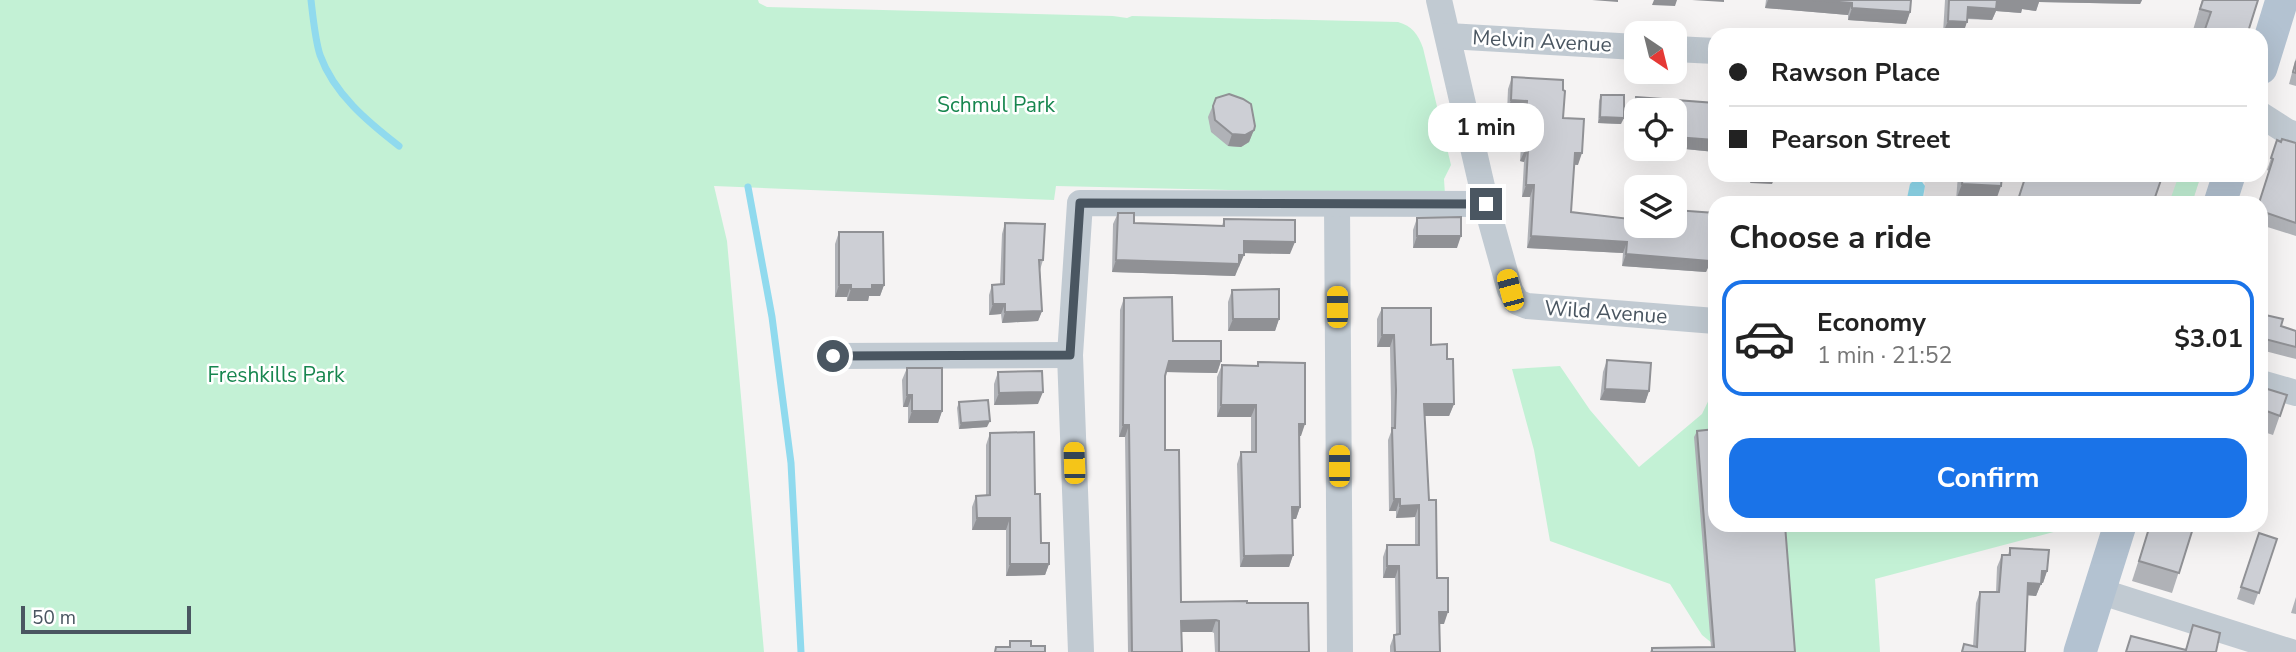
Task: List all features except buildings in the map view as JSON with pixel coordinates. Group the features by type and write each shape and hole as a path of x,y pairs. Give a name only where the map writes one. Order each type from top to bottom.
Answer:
{"main road":[{"path":"2268,45 2282,0"},
{"path":"2080,652 2118,532"}],"street":[{"name":"Wild Avenue","path":"1440,0 1486,204 1510,290 1517,302 1708,320"},
{"name":"Melvin Avenue","path":"1448,36 1624,46"},
{"path":"1687,50 1708,51"},
{"path":"2268,119 2296,135"},
{"path":"1081,652 1070,355 1080,203 1486,204"},
{"path":"1336,204 1340,652"},
{"path":"833,356 1070,355"},
{"path":"2268,385 2296,393"},
{"path":"2099,591 2291,652"}],"shaded area":[{"path":"1925,182 2199,182 2194,196 1924,196"}],"green space":[{"name":"Freshkills Park","path":"0,0 758,0 767,7 1127,18 1398,22 1414,31 1423,48 1451,165 1444,179 1445,195 1056,186 1054,200 714,186 727,241 764,652 0,652"},
{"path":"2176,182 2199,182 2194,196 2172,196"},
{"path":"1560,366 1590,410 1639,467 1702,414 1708,402 1708,532 2053,532 1875,579 1880,652 1723,652 1702,635 1670,584 1550,541 1534,450 1512,369"}],"water":[{"path":"1922,182 1925,186 1923,196 1907,196 1910,184"}],"waterway":[{"path":"311,0 315,35 326,69 353,106 399,146"},
{"path":"748,187 772,317 791,463 801,652"}],"route":[{"path":"833,356 1070,355 1080,203 1486,204"}],"park label":[{"name":"Schmul Park","path":"996,105"}]}
